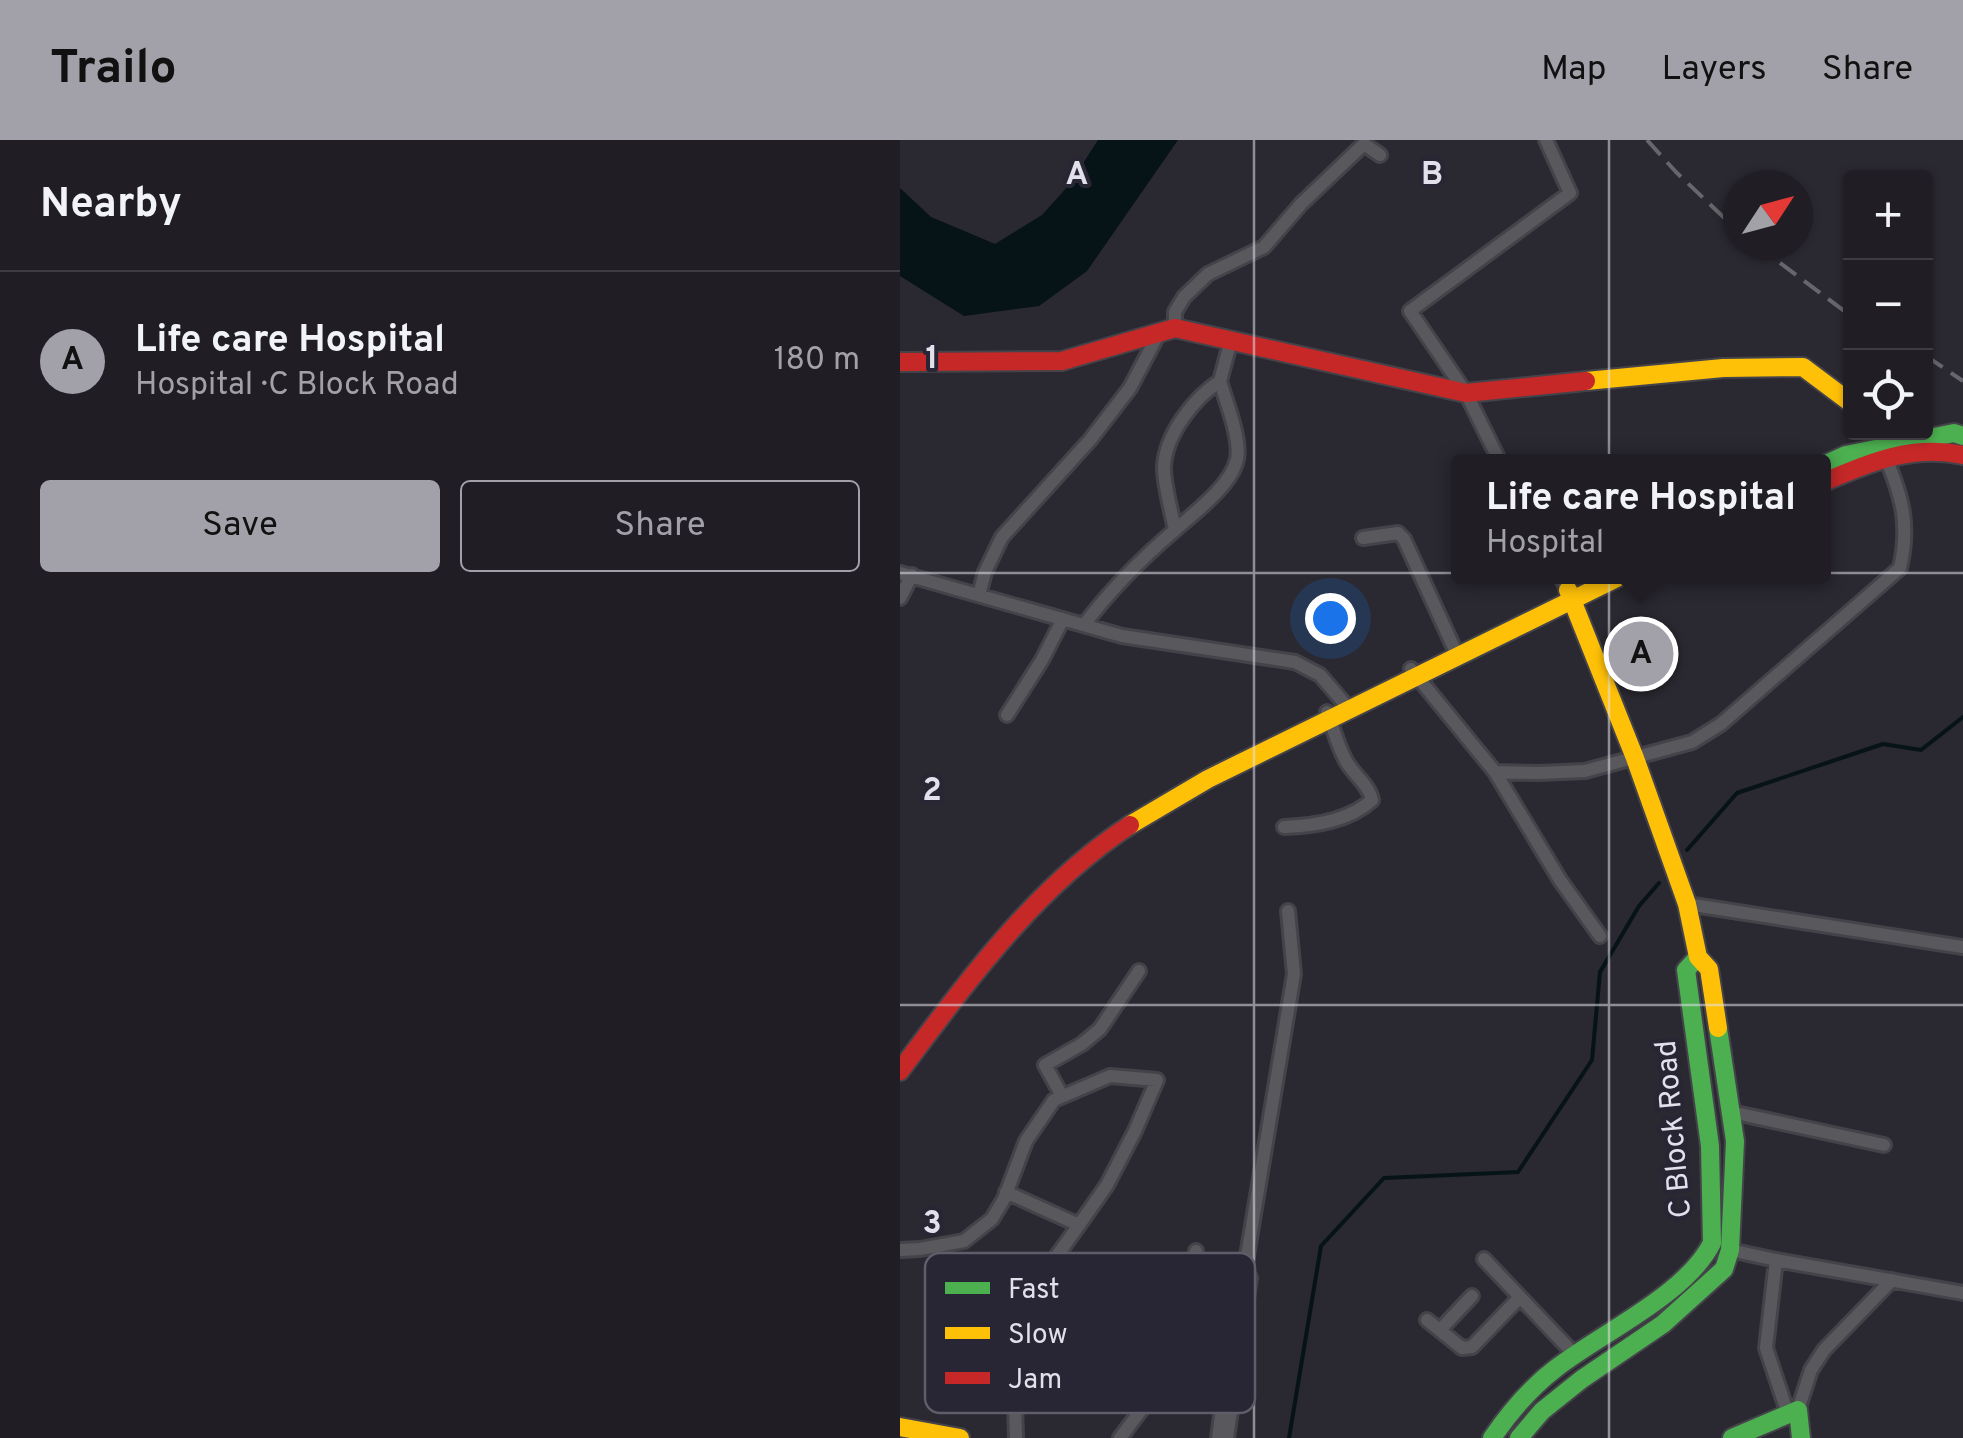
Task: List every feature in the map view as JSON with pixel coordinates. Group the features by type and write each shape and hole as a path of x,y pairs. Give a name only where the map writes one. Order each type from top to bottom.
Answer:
{"street":[{"path":"1496,454 1466,393 1410,311 1570,193 1546,140"},
{"path":"980,595 985,572 1002,538 1090,440 1130,388 1184,296 1208,274 1264,247 1363,142 1380,155"},
{"path":"900,362 1062,361 1167,330 1231,340 1466,393 1723,368 1803,367 1843,397"},
{"path":"1084,625 1136,564 1232,474 1238,457 1234,426 1220,382 1231,340"},
{"path":"1175,530 1164,466 1171,440 1182,418 1206,390 1220,382"},
{"path":"1831,462 1880,445 1963,436"},
{"path":"1495,772 1585,770 1692,742 1721,724 1897,572 1902,558 1903,504 1880,445"},
{"path":"1831,477 1880,445 1947,450 1963,455"},
{"path":"1364,538 1398,532 1404,539 1454,648"},
{"path":"900,598 906,574 1122,636 1309,667 1320,675 1334,712 1344,757 1352,772 1372,792 1372,800 1331,822 1284,827"},
{"path":"1414,673 1566,589"},
{"path":"903,1057 1008,922 1056,881 1078,855 1124,826 1154,800 1414,673 1566,589"},
{"name":"C Block Road","path":"1518,1438 1542,1411 1663,1324 1724,1269 1732,1228 1734,1137 1709,970 1698,957 1688,904 1635,758 1566,589"},
{"path":"1007,715 1063,619"},
{"path":"1414,673 1495,772 1560,880 1600,936"},
{"path":"1688,904 1963,947"},
{"path":"1248,1253 1294,974 1288,911"},
{"name":"C Block Road","path":"1492,1438 1525,1394 1651,1303 1708,1255 1712,1243 1712,1166 1686,970 1698,957"},
{"path":"1062,1096 1044,1065 1100,1030 1138,971"},
{"path":"900,1250 964,1241 992,1218 1026,1141 1054,1100 1110,1076 1156,1080 1106,1185 1060,1253"},
{"path":"1731,1112 1884,1145"},
{"path":"1708,1138 1734,1137"},
{"path":"1006,1192 1079,1225"},
{"path":"1712,1229 1732,1228"},
{"path":"1730,1250 1963,1293"},
{"path":"1484,1260 1572,1357 1582,1379"},
{"path":"1776,1260 1766,1348 1801,1438"},
{"path":"1697,1266 1709,1282"},
{"path":"1732,1438 1793,1412 1824,1350 1892,1280"},
{"path":"1440,1330 1472,1296"},
{"path":"1427,1320 1462,1348 1472,1346 1520,1296"},
{"path":"1592,1343 1605,1364"},
{"path":"1015,1413 1016,1438"},
{"path":"1120,1438 1139,1413"},
{"path":"900,1427 960,1438"}],"shaded area":[{"path":"1098,140 1178,140 1087,271 1039,306 964,316 900,276 900,188 931,217 995,244 1042,215 1069,185"}],"waterway":[{"path":"1687,850 1737,793 1883,744 1921,750 1963,717"},
{"path":"1289,1438 1321,1246 1384,1178 1518,1172 1592,1060 1600,972 1639,906 1659,883"}],"railway":[{"path":"1647,140 1723,217"},
{"path":"1776,260 1843,310"},
{"path":"1933,361 1963,381"}],"traffic: fast":[{"path":"1831,462 1846,455 1954,433 1963,436"},
{"path":"1492,1438 1546,1376 1683,1280 1712,1243 1710,1146 1686,970 1698,957"},
{"path":"1519,1438 1542,1411 1663,1324 1724,1269 1730,1250 1735,1141 1718,1028"},
{"path":"1732,1438 1798,1410 1801,1438"}],"traffic: slow":[{"path":"1586,381 1723,368 1803,367 1843,397"},
{"path":"1130,825 1208,779 1605,584"},
{"path":"1568,590 1635,758 1687,904 1698,957 1709,969 1718,1028"},
{"path":"900,1427 960,1438"}],"traffic: jam":[{"path":"900,362 1062,361 1175,328 1466,393 1586,381"},
{"path":"1831,479 1909,453 1963,455"},
{"path":"900,1071 1004,938 1063,877 1130,825"}],"place":[{"name":"Life care Hospital","path":"1641,654"}]}
